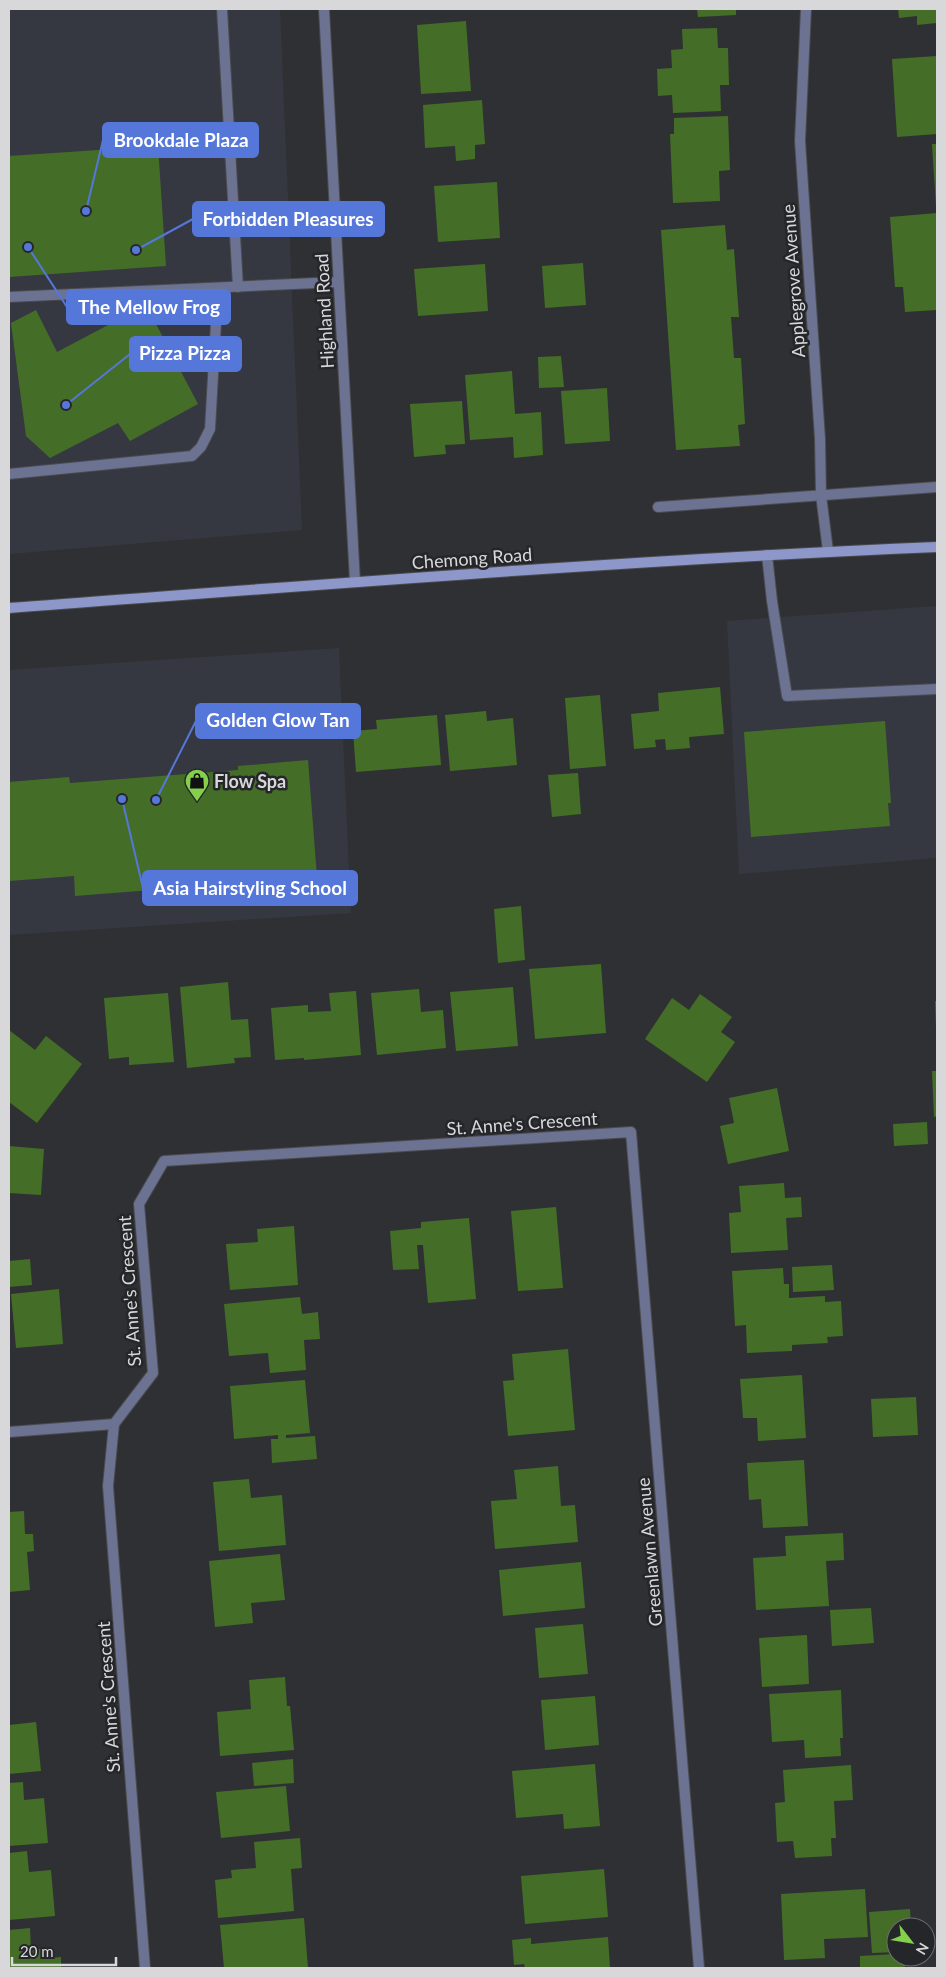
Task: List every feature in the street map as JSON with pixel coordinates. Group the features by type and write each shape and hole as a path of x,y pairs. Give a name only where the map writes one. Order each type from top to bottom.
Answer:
{"main road":[{"name":"Chemong Road","path":"9,608 356,582 828,551 937,547"}],"street":[{"path":"222,9 238,287"},
{"name":"Highland Road","path":"324,9 356,582"},
{"name":"Applegrove Avenue","path":"806,9 800,141 820,439 821,495 828,551"},
{"path":"9,297 338,282"},
{"path":"9,474 192,456 201,447 210,429 218,288"},
{"path":"658,507 937,487"},
{"path":"768,555 772,601 787,696 937,689"},
{"name":"St. Anne's Crescent","path":"145,1968 108,1486 114,1424 153,1373 139,1204 164,1161 631,1132"},
{"name":"Greenlawn Avenue","path":"631,1132 699,1968"},
{"path":"9,1432 114,1424"}],"shaded area":[{"path":"9,9 280,9 302,530 9,554"},
{"path":"937,606 937,858 739,874 727,621"},
{"path":"339,648 351,913 9,935 9,670"}],"building":[{"path":"697,9 736,9 736,15 698,17"},
{"path":"898,9 937,9 937,23 917,25 917,16 899,18"},
{"path":"466,21 471,91 421,94 417,25"},
{"path":"717,28 718,48 728,48 729,85 720,85 721,111 673,113 672,95 658,96 657,69 672,68 671,50 683,49 682,29"},
{"path":"937,56 937,134 897,137 892,59"},
{"path":"482,100 485,144 475,145 475,159 456,161 455,146 425,148 423,105"},
{"path":"728,116 730,170 719,171 720,201 673,203 670,134 674,134 674,118"},
{"path":"932,144 937,144 937,207 936,207"},
{"path":"158,146 166,266 9,277 9,156"},
{"path":"497,182 500,238 438,242 434,186"},
{"path":"937,213 937,310 905,312 903,287 895,287 890,217"},
{"path":"725,225 727,250 734,249 739,317 731,317 734,358 741,358 745,424 738,425 740,446 676,450 661,230"},
{"path":"583,263 586,305 545,308 542,266"},
{"path":"485,264 488,311 418,316 414,269"},
{"path":"146,305 198,404 130,441 118,423 50,458 26,436 11,323 36,310 57,352"},
{"path":"561,356 564,387 539,388 538,357"},
{"path":"512,371 515,414 541,412 543,455 514,458 513,437 470,440 465,375"},
{"path":"607,388 610,441 565,444 561,391"},
{"path":"462,401 465,444 445,445 446,454 414,457 410,404"},
{"path":"720,687 724,734 689,737 690,748 666,750 665,739 655,740 656,747 634,749 631,714 659,711 658,693"},
{"path":"600,695 606,766 570,769 565,698"},
{"path":"486,711 487,721 513,718 517,765 450,771 445,715"},
{"path":"437,715 441,765 356,772 353,731 377,729 376,720"},
{"path":"885,721 891,803 888,803 890,826 751,837 744,732"},
{"path":"308,760 317,877 75,896 74,876 9,881 9,782 69,777 70,783 238,770 238,766"},
{"path":"578,773 581,814 552,817 548,775"},
{"path":"521,906 525,960 498,963 494,909"},
{"path":"601,964 606,1033 535,1039 529,969"},
{"path":"228,982 231,1020 248,1019 251,1057 234,1058 235,1063 187,1068 180,987"},
{"path":"513,987 518,1046 456,1051 450,992"},
{"path":"419,989 421,1012 443,1010 446,1048 377,1055 371,993"},
{"path":"356,991 361,1055 304,1060 304,1058 275,1060 271,1008 308,1005 308,1012 331,1011 329,993"},
{"path":"168,993 174,1062 129,1065 129,1057 109,1059 104,998"},
{"path":"700,994 732,1017 721,1032 735,1042 707,1082 645,1039 672,998 689,1010"},
{"path":"935,1001 937,1001 937,1028 936,1028"},
{"path":"9,1030 35,1050 46,1036 82,1064 37,1123 9,1102"},
{"path":"932,1071 937,1071 937,1116 934,1117"},
{"path":"777,1088 789,1151 728,1164 720,1126 734,1123 729,1098"},
{"path":"927,1122 928,1144 894,1146 893,1124"},
{"path":"9,1146 44,1149 41,1195 9,1193"},
{"path":"784,1183 785,1198 801,1197 802,1217 786,1218 788,1250 731,1253 729,1213 741,1212 739,1186"},
{"path":"556,1207 563,1288 518,1291 511,1211"},
{"path":"469,1218 476,1299 428,1303 423,1245 417,1245 419,1269 393,1270 390,1231 421,1228 421,1222"},
{"path":"294,1226 298,1285 230,1290 226,1244 258,1242 257,1229"},
{"path":"30,1259 32,1285 9,1287 9,1261"},
{"path":"832,1265 834,1290 793,1292 792,1267"},
{"path":"783,1268 784,1284 789,1284 789,1298 825,1296 825,1302 841,1301 843,1336 827,1337 828,1343 792,1345 792,1351 747,1353 746,1325 735,1326 732,1271"},
{"path":"59,1289 63,1344 16,1348 11,1294"},
{"path":"300,1297 302,1314 318,1312 320,1339 304,1340 306,1370 270,1373 268,1353 229,1356 224,1304"},
{"path":"568,1349 575,1430 508,1436 503,1381 514,1380 512,1354"},
{"path":"802,1375 806,1438 758,1441 757,1418 743,1418 740,1379"},
{"path":"305,1380 310,1433 286,1435 286,1438 315,1436 317,1459 272,1463 271,1439 278,1439 278,1435 234,1439 230,1386"},
{"path":"916,1397 918,1435 873,1437 871,1399"},
{"path":"804,1460 808,1526 763,1528 761,1499 749,1500 747,1463"},
{"path":"558,1466 561,1506 575,1505 578,1542 495,1549 491,1501 517,1499 514,1470"},
{"path":"249,1479 251,1498 282,1495 286,1545 219,1551 213,1482"},
{"path":"24,1511 25,1534 33,1534 34,1551 27,1552 30,1590 9,1592 9,1512"},
{"path":"843,1533 844,1560 826,1561 829,1606 756,1610 753,1558 786,1556 785,1536"},
{"path":"280,1554 285,1600 251,1603 253,1623 215,1627 209,1561"},
{"path":"581,1562 585,1608 503,1616 499,1570"},
{"path":"871,1608 874,1643 832,1646 830,1610"},
{"path":"583,1624 588,1674 539,1678 535,1628"},
{"path":"807,1635 809,1684 762,1687 759,1638"},
{"path":"285,1677 287,1706 290,1706 294,1750 220,1756 217,1712 251,1709 249,1680"},
{"path":"841,1690 843,1738 840,1738 841,1756 805,1758 804,1740 772,1742 769,1694"},
{"path":"595,1696 599,1745 545,1750 541,1700"},
{"path":"36,1722 41,1771 9,1774 9,1725"},
{"path":"293,1759 294,1783 254,1786 252,1763"},
{"path":"595,1764 600,1826 564,1829 563,1814 516,1818 512,1771"},
{"path":"851,1765 853,1800 834,1801 836,1838 831,1838 832,1856 795,1858 793,1841 777,1842 775,1803 785,1802 783,1770"},
{"path":"23,1782 24,1800 44,1798 48,1843 9,1846 9,1783"},
{"path":"286,1786 290,1831 221,1838 216,1792"},
{"path":"300,1838 302,1868 291,1869 294,1911 218,1918 215,1880 232,1878 231,1870 256,1868 254,1842"},
{"path":"27,1851 29,1872 51,1870 55,1916 9,1920 9,1853"},
{"path":"604,1869 608,1917 525,1924 521,1876"},
{"path":"865,1889 868,1937 824,1939 825,1958 784,1960 781,1894"},
{"path":"910,1909 910,1917 886,1917 886,1952 872,1953 869,1912"},
{"path":"304,1918 308,1968 224,1968 220,1925"},
{"path":"30,1928 31,1950 50,1948 51,1958 61,1957 61,1968 9,1968 9,1930"},
{"path":"608,1937 610,1968 525,1968 524,1964 514,1965 512,1940 531,1938 531,1944"},
{"path":"886,1955 886,1967 905,1968 860,1968 860,1956"}],"place":[{"name":"Brookdale Plaza","path":"86,211"},
{"name":"The Mellow Frog","path":"28,247"},
{"name":"Forbidden Pleasures","path":"136,250"},
{"name":"Pizza Pizza","path":"66,405"},
{"name":"Asia Hairstyling School","path":"122,799"},
{"name":"Golden Glow Tan","path":"156,800"},
{"name":"Flow Spa","path":"197,802"}]}
